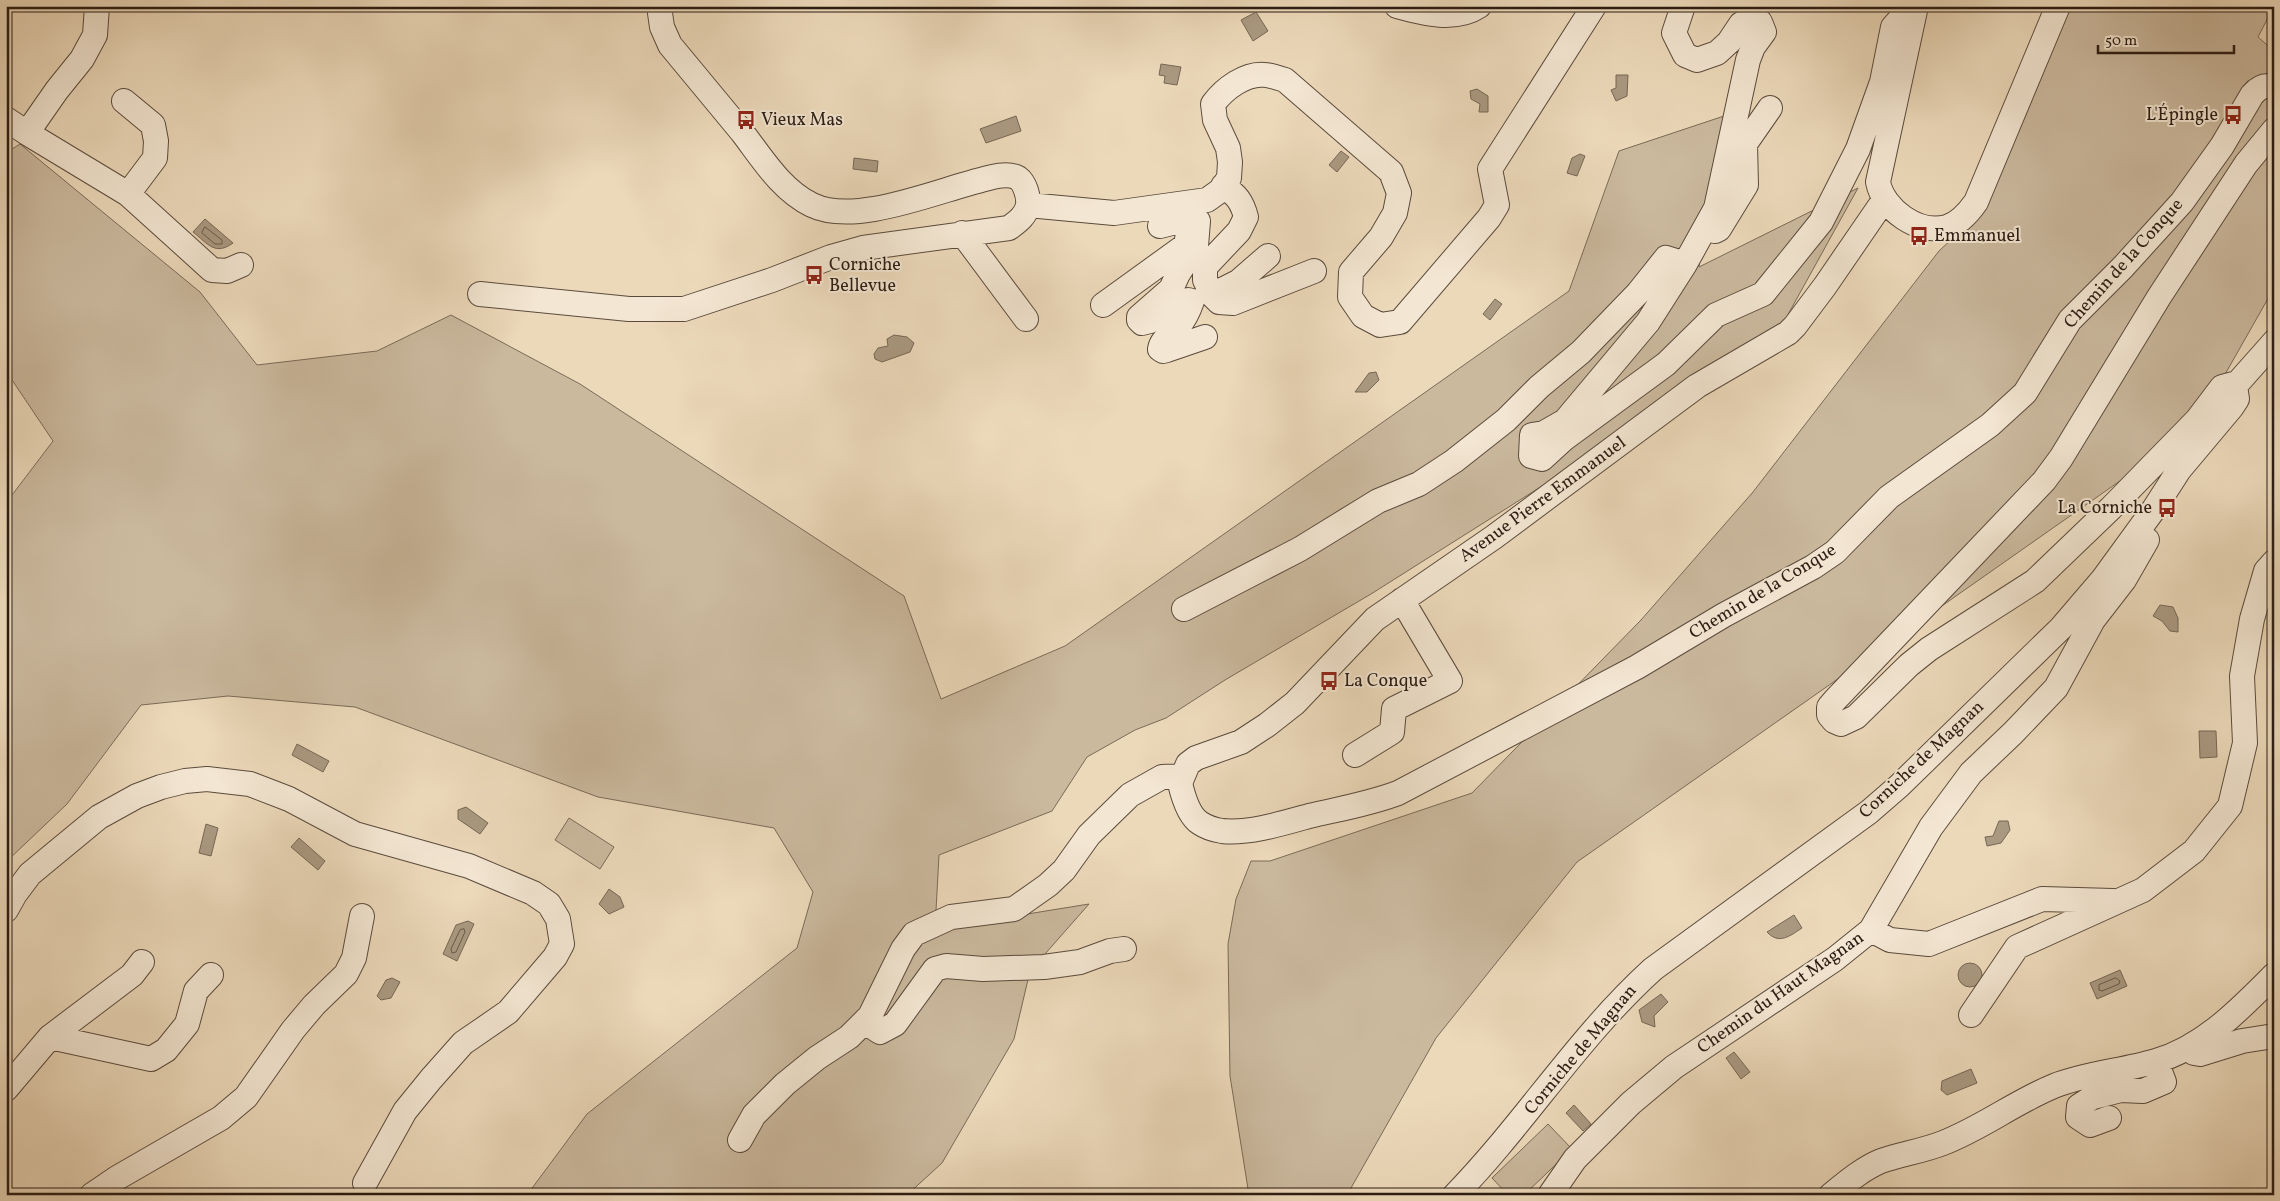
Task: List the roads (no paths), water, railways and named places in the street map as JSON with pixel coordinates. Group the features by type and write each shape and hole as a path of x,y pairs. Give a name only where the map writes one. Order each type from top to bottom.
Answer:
{"street":[{"path":"26,133 82,60 95,35 97,6"},
{"path":"480,294 629,309 684,309 863,248 1009,228 1024,216 1028,205 1024,185 1018,178 1008,176 996,176 876,209 856,212 834,211 812,206 792,192 772,172 670,45 662,27 659,6"},
{"path":"1398,6 1424,13 1447,15 1466,12 1479,6"},
{"path":"1160,226 1189,212 1207,200 1229,178 1230,162 1228,148 1214,120 1213,104 1222,92 1242,80 1264,74 1285,80 1391,172 1399,193 1395,213 1381,237 1351,272 1350,297 1363,316 1380,325 1400,322 1489,218 1497,205 1490,169 1594,6"},
{"path":"1682,6 1674,33 1685,55 1697,60 1717,53 1730,42 1741,24 1754,17 1760,22 1764,32 1753,47 1748,60 1716,208 1685,264 1648,322 1565,421 1544,433 1532,436 1531,456 1542,458 1565,438 1666,364 1716,315 1763,294 1821,222 1861,141 1882,82 1893,27 1914,6"},
{"path":"1914,6 1896,102 1880,166 1878,182 1884,200 1891,208 1912,222 1935,228 1947,227 1968,214 1976,202 2058,6"},
{"name":"Chemin de la Conque","path":"1181,776 1182,790 1192,816 1200,823 1221,831 1237,831 1276,824 1381,799 1407,788 1637,667 1724,615 1813,566 1835,552 1889,497 1990,425 2025,393 2070,320 2123,267 2182,202 2222,146 2257,89 2273,86"},
{"path":"124,101 153,125 156,141 154,158 128,194"},
{"path":"1700,237 1719,229 1746,185 1745,144 1770,108"},
{"path":"6,118 26,133 128,194 212,270 226,271 241,265"},
{"name":"Chemin de la Conque","path":"2235,386 2232,384 2222,387 2197,420 2111,508 2035,581 1929,649 1909,665 1856,717 1841,724 1834,722 1829,715 1829,707 1835,700 2044,482 2246,164 2274,130"},
{"path":"1223,186 1236,195 1242,203 1246,218 1239,231 1205,267 1205,280 1212,295 1219,302 1233,303 1314,271"},
{"name":"Avenue Pierre Emmanuel","path":"1181,776 1188,764 1196,758 1240,742 1267,725 1295,703 1374,619 1494,537 1697,386 1788,332 1795,326 1825,286 1884,200"},
{"path":"1028,205 1114,213 1189,212 1198,221 1196,246 1171,289 1139,317 1139,320 1142,323 1150,321 1188,300 1192,301 1178,328 1162,342 1160,349 1163,351 1168,350 1205,337"},
{"path":"1103,305 1186,245 1189,212"},
{"path":"962,233 1026,319"},
{"path":"1212,295 1238,282 1268,256"},
{"path":"1184,609 1300,549 1378,501 1418,484 1454,461 1506,420 1539,387 1581,352 1638,293 1666,258 1685,264"},
{"name":"Corniche de Magnan","path":"1455,1195 1488,1161 1622,997 1653,969 1870,812 2061,628 2103,579 2144,524 2179,470 2231,408 2237,399 2235,386 2274,342"},
{"name":"Chemin du Haut Magnan","path":"1550,1195 1574,1159 1631,1103 1674,1067 1835,959 1871,930 1931,827 1971,773 2056,688 2093,620 2124,580 2146,542 2148,532 2144,524"},
{"path":"1971,1015 2017,947 2143,890 2194,851 2230,806 2245,743 2242,676 2249,638 2266,571 2274,562"},
{"path":"1355,755 1392,732 1394,709 1450,681 1402,600"},
{"path":"740,1140 754,1115 785,1084 817,1058 850,1037 870,1016 903,949 914,934 951,917 1014,909 1048,885 1064,870 1089,835 1130,795 1162,777 1181,776"},
{"path":"6,910 30,874 99,817 131,799 160,788 185,781 207,779 250,784 289,799 355,834 469,866 533,893 549,904 558,919 562,944 555,957 508,1012 463,1043 431,1080 405,1111 365,1183"},
{"path":"1871,930 1890,940 1929,944 2042,898 2119,901"},
{"path":"92,1195 142,1163 221,1118 246,1097 293,1030 314,1005 346,974 354,958 362,916"},
{"path":"864,1022 880,1032 895,1024 935,969 946,966 984,969 1044,967 1080,962 1110,951 1124,949"},
{"path":"6,1089 50,1037 132,975 142,962"},
{"path":"50,1037 151,1059 166,1050 187,1024 196,991 211,975"},
{"path":"1831,1195 1858,1173 1881,1161 1941,1144 1975,1129 2029,1097 2055,1085 2156,1061 2188,1048 2219,1026 2274,975"},
{"path":"2188,1048 2194,1053 2200,1054 2242,1041 2274,1036"},
{"path":"2109,1118 2090,1125 2078,1117 2078,1106 2094,1097 2121,1090 2143,1092 2164,1082 2156,1061"}],"water":[{"path":"1256,12 1268,31 1253,41 1241,20"},
{"path":"1161,64 1181,67 1177,85 1164,83 1165,76 1159,75"},
{"path":"1616,75 1628,75 1627,96 1616,101 1611,90 1616,88"},
{"path":"1477,89 1488,96 1488,112 1479,112 1480,104 1471,99 1470,91"},
{"path":"1016,116 1021,131 986,143 980,129"},
{"path":"1341,151 1349,157 1337,172 1329,165"},
{"path":"1580,154 1585,156 1577,176 1567,173 1572,158"},
{"path":"854,158 878,161 877,172 853,169"},
{"path":"205,219 233,243 227,247 212,247 193,232"},
{"path":"1495,299 1502,304 1490,320 1483,314"},
{"path":"894,335 907,337 914,343 910,352 882,362 875,359 874,354 878,348 888,346 887,339"},
{"path":"1376,372 1379,380 1367,392 1355,392 1369,373"},
{"path":"2160,605 2173,607 2178,618 2178,632 2170,631 2162,621 2153,616"},
{"path":"2199,731 2216,731 2217,757 2200,758"},
{"path":"297,744 329,761 323,772 292,755"},
{"path":"466,807 488,823 480,834 458,819 458,810"},
{"path":"1999,821 2008,821 2010,830 2001,843 1987,846 1985,837 1993,836"},
{"path":"206,824 218,828 211,856 199,853"},
{"path":"299,838 325,861 318,870 291,847"},
{"path":"609,889 620,897 624,907 609,914 599,904"},
{"path":"1794,915 1802,928 1793,934 1780,939 1771,936 1767,932"},
{"path":"468,921 474,924 457,961 443,954 456,925"},
{"path":"1965,963 1975,963 1982,970 1982,980 1975,987 1965,987 1958,980 1958,970"},
{"path":"2120,970 2127,986 2097,999 2090,983"},
{"path":"392,978 400,982 391,998 381,1000 377,996 386,980"},
{"path":"1661,994 1668,1002 1654,1016 1655,1027 1642,1022 1639,1010"},
{"path":"1734,1052 1750,1072 1741,1079 1726,1058"},
{"path":"1971,1069 1977,1083 1947,1095 1941,1090 1942,1081"},
{"path":"1574,1105 1591,1124 1583,1131 1566,1113"}],"place":[{"name":"L'Épingle","path":"2233,115"},
{"name":"Vieux Mas","path":"746,120"},
{"name":"Emmanuel","path":"1919,236"},
{"name":"Corniche Bellevue","path":"814,275"},
{"name":"La Corniche","path":"2167,508"},
{"name":"La Conque","path":"1329,681"}]}
